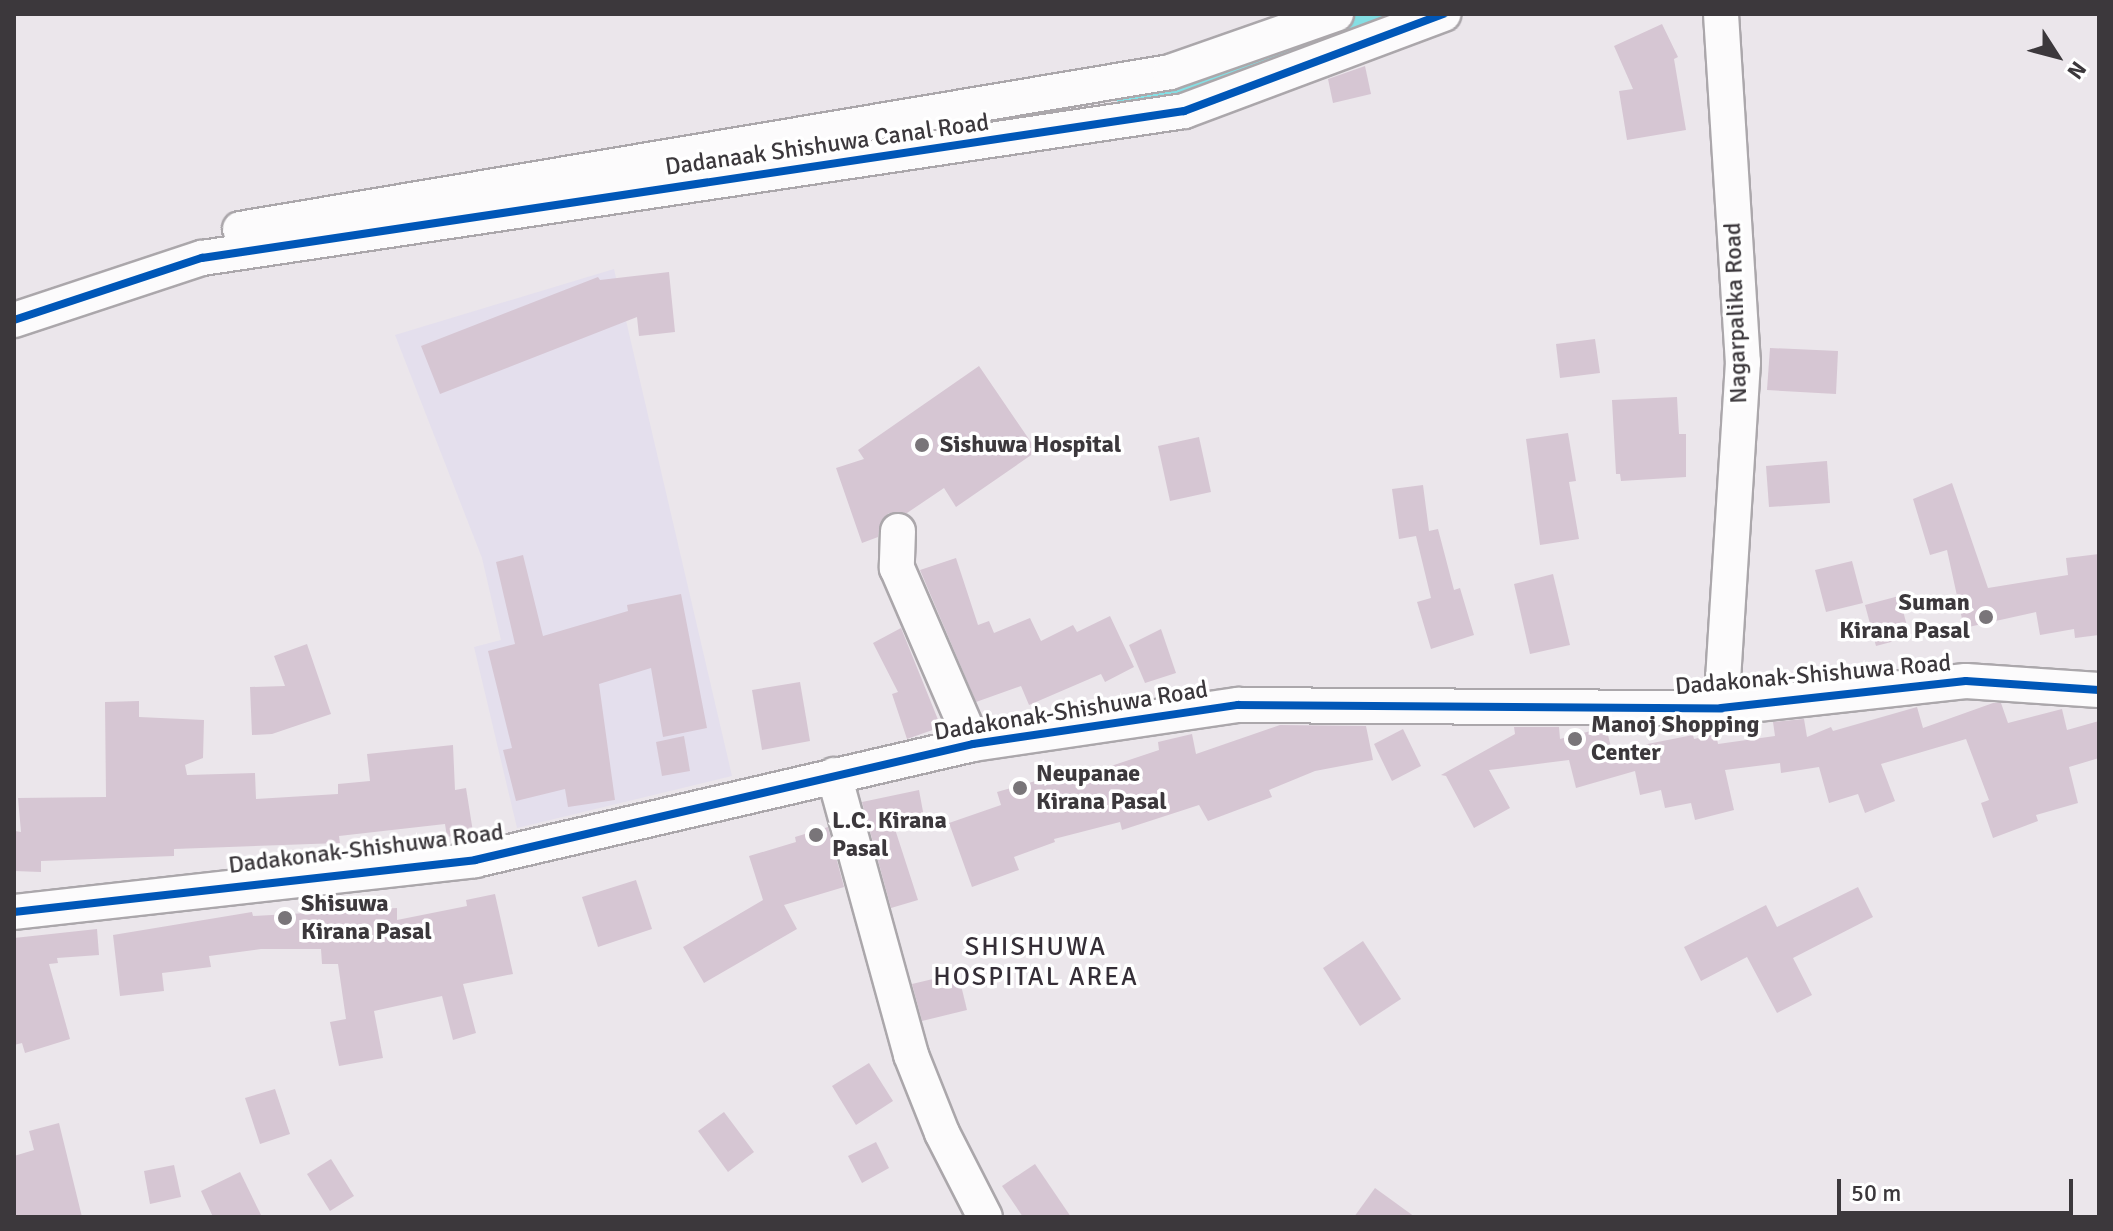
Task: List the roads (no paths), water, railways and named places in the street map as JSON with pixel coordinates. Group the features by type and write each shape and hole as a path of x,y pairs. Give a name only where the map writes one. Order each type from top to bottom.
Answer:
{"street":[{"name":"Dadanaak Shishuwa Canal Road","path":"14,299 189,238 1170,72 1336,14"},
{"name":"Dadanaak Shishuwa Canal Road","path":"14,320 202,258 1184,111 1443,14"},
{"name":"Nagarpalika Road","path":"1721,14 1743,362 1721,708"},
{"path":"898,531 897,568 973,744"},
{"name":"Dadakonak-Shishuwa Road","path":"14,912 475,860 973,744 1238,705 1721,708 1966,681 2099,690"},
{"path":"834,775 911,1055 942,1133 985,1217"}],"waterway":[{"path":"1133,95 1190,85 1383,14"}],"place":[{"name":"Sishuwa Hospital","path":"922,445"},
{"name":"Suman Kirana Pasal","path":"1986,617"},
{"name":"Manoj Shopping Center","path":"1575,739"},
{"name":"Neupanae Kirana Pasal","path":"1020,788"},
{"name":"L.C. Kirana Pasal","path":"816,835"},
{"name":"Shisuwa Kirana Pasal","path":"285,918"}],"district":[{"name":"SHISHUWA HOSPITAL AREA","path":"1036,963"}]}
